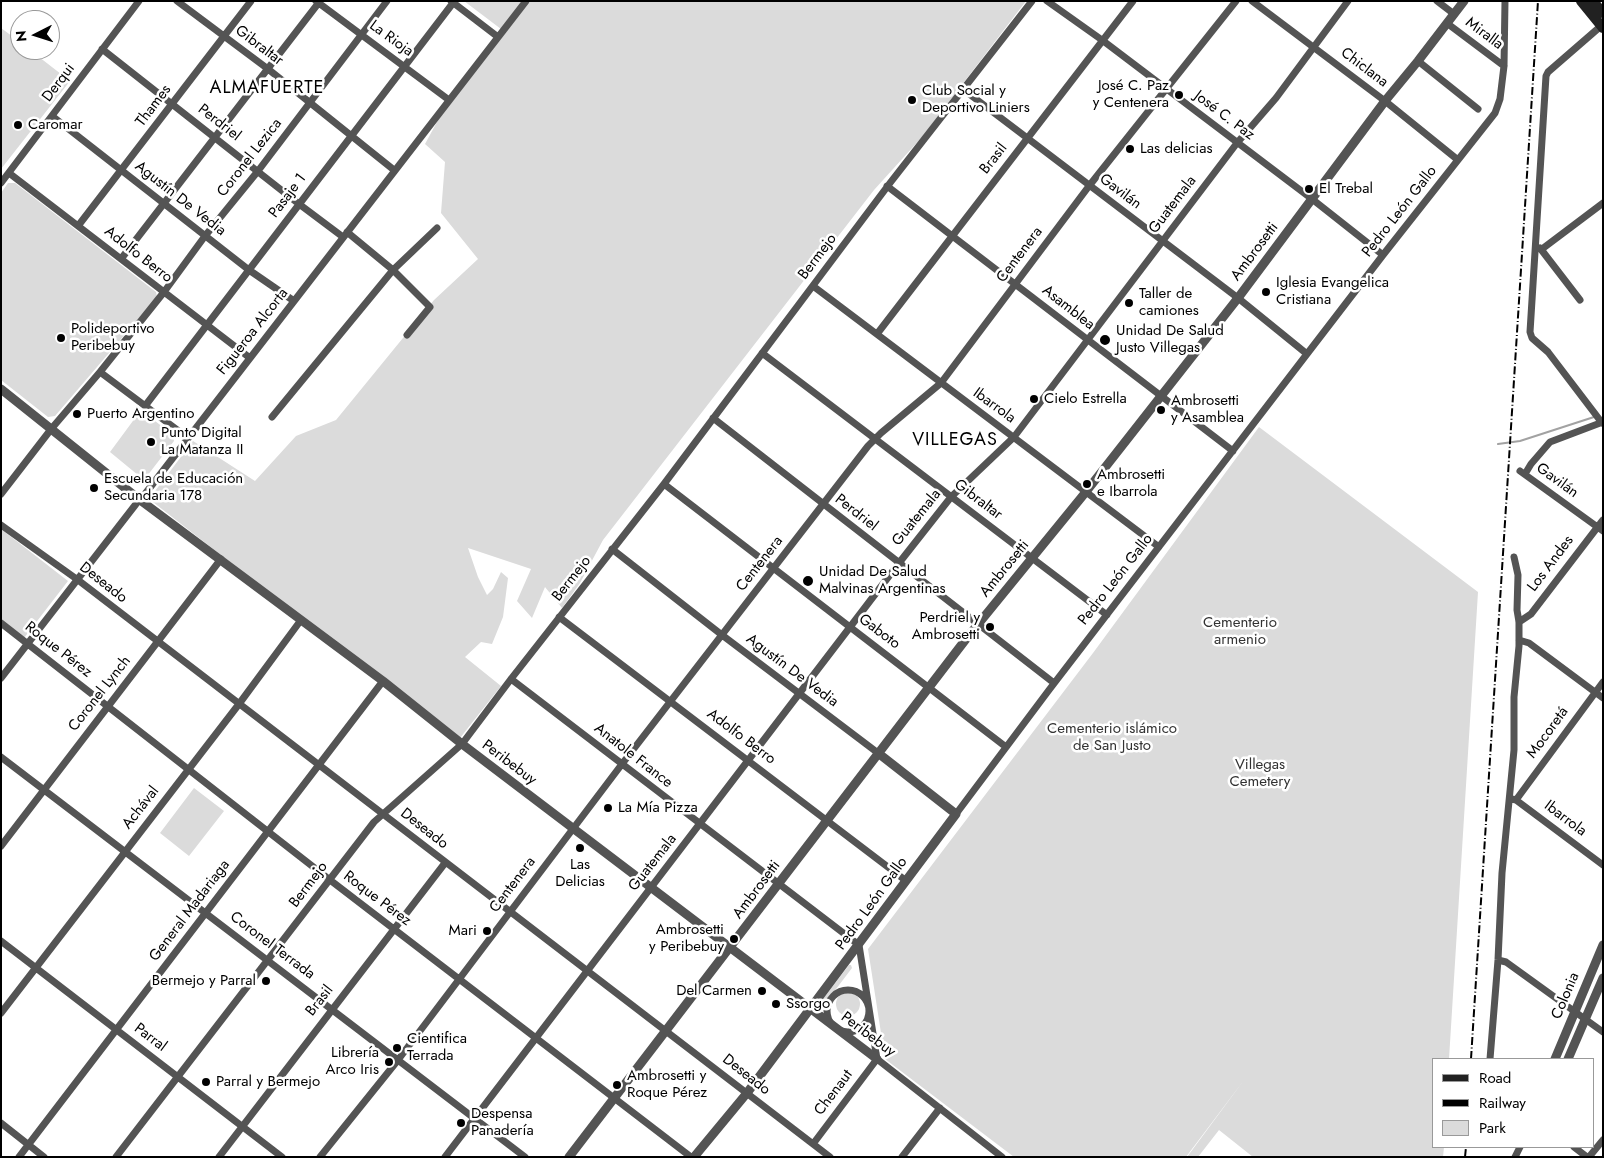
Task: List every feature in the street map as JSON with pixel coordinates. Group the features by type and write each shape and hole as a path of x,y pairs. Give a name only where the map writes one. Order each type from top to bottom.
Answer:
{"main road":[{"path":"1581,1 1602,27"},
{"path":"1593,1 1603,13"}],"street":[{"name":"Derqui","path":"1,182 139,1"},
{"name":"Gibraltar","path":"177,1 394,170"},
{"name":"Thames","path":"78,226 251,1"},
{"name":"Coronel Lezica","path":"1,494 52,428 164,292 386,1"},
{"name":"Figueroa Alcorta","path":"1,678 526,1"},
{"name":"Bermejo","path":"116,1157 374,822 462,744 510,679 664,484 887,186 1032,1"},
{"name":"José C. Paz","path":"1047,1 1102,40 1312,199 1383,256"},
{"name":"Brasil","path":"877,334 1133,1"},
{"name":"Centenera","path":"320,1157 398,1060 622,764 874,439 941,383 1089,186 1236,1"},
{"name":"Chiclana","path":"1252,1 1458,160"},
{"name":"Guatemala","path":"445,1157 749,761 898,563 951,497 1014,437 1237,143 1276,98 1348,1"},
{"name":"Miralla","path":"1437,1 1454,14"},
{"name":"Ambrosetti","path":"570,1157 613,1098 731,948 929,687 1238,298 1385,102 1448,24 1464,1"},
{"name":"Pedro León Gallo","path":"692,1157 747,1093 1054,683 1491,118 1499,105 1504,66 1505,1"},
{"name":"La Rioja","path":"318,2 449,100"},
{"path":"121,259 268,70 318,2"},
{"path":"452,2 498,37"},
{"name":"Pasaje 1","path":"145,406 452,2"},
{"name":"Miralla","path":"1448,24 1504,66"},
{"path":"1599,420 1548,352 1532,338 1530,332 1538,247 1546,76 1548,72 1602,27"},
{"name":"Perdriel","path":"102,49 299,204 345,234 393,270 430,307 407,335"},
{"path":"1418,61 1478,110"},
{"name":"Gavilán","path":"964,90 1238,298 1307,354"},
{"name":"Agustín De Vedia","path":"52,116 249,270 294,301"},
{"name":"Adolfo Berro","path":"9,173 250,358"},
{"name":"Asamblea","path":"887,186 1233,451"},
{"path":"1538,247 1603,203"},
{"path":"272,417 393,270 437,228"},
{"path":"1538,247 1580,300"},
{"name":"Ibarrola","path":"813,286 1159,547"},
{"name":"Gibraltar","path":"762,353 1106,615"},
{"path":"100,372 188,438"},
{"name":"Peribebuy","path":"1,389 140,500 383,681 462,744 811,1008 1002,1157"},
{"name":"Perdriel","path":"713,418 1054,683"},
{"name":"Gavilán","path":"1599,420 1550,442 1522,473 1600,529"},
{"name":"Gaboto","path":"664,484 1006,747"},
{"name":"Los Andes","path":"1519,622 1531,614 1600,529 1603,520"},
{"name":"Deseado","path":"1,525 78,580 445,863 666,1029 830,1157"},
{"name":"Agustín De Vedia","path":"612,549 956,814"},
{"path":"1490,1058 1498,960 1502,873 1513,800 1514,697 1519,640 1517,610 1518,575 1514,557"},
{"name":"Coronel Lynch","path":"1,846 221,559"},
{"name":"Adolfo Berro","path":"559,617 905,880"},
{"name":"Achával","path":"1,1013 301,620"},
{"name":"Roque Pérez","path":"1,623 267,832 692,1157"},
{"path":"1519,640 1529,643 1603,698"},
{"name":"Anatole France","path":"510,679 859,945"},
{"name":"General Madariaga","path":"19,1157 383,681"},
{"name":"Mocoretá","path":"1513,800 1603,682"},
{"name":"Coronel Terrada","path":"1,757 525,1157"},
{"name":"Ibarrola","path":"1513,800 1603,864"},
{"name":"Brasil","path":"219,1157 445,863"},
{"name":"Parral","path":"1,940 282,1157"},
{"path":"859,945 877,1059"},
{"name":"Colonia","path":"1555,1058 1603,945"},
{"path":"1498,960 1506,962 1603,1032"},
{"name":"Colonia","path":"1568,1058 1603,978"},
{"path":"849,990 856,991 862,995 869,1008 866,1021 857,1030 844,1031 833,1025 828,1013 831,999 842,991 849,990"},
{"name":"Chenaut","path":"813,1144 877,1059"},
{"path":"902,1157 940,1108"},
{"path":"1,1124 44,1157"},
{"path":"1575,1148 1588,1157 1603,1140"}],"green space":[{"path":"464,1 522,1 501,29"},
{"path":"525,1 1026,1 922,137 874,190 603,540 580,583 562,608 545,587 532,618 517,601 531,569 468,548 478,577 487,595 493,589 501,572 508,578 503,617 492,644 481,642 465,657 501,686 460,738 379,673 271,594 149,499 193,441 255,481 296,436 336,420 434,300 478,259 441,213 445,162 425,144 449,100"},
{"name":"Caromar","path":"1,28 10,35 10,60 43,60 70,81 1,169"},
{"name":"Polideportivo Peribebuy","path":"8,183 15,183 156,292 157,297 55,416 48,417 1,380 1,193"},
{"path":"141,410 173,435 174,441 144,480 110,452"},
{"name":"Villegas Cemetery","path":"1259,427 1478,592 1449,1058 1432,1058 1432,1148 1444,1148 1443,1157 1253,1157 1219,1130 1198,1157 1187,1157 1244,1080 1186,1157 1014,1157 885,1059 868,949 1093,653"},
{"path":"1,529 68,581 24,638 1,620"},
{"path":"194,788 224,811 189,856 160,833"},
{"path":"849,965 852,968 827,1001 824,1001 823,999"},
{"path":"848,992 857,995 860,1004 857,1013 848,1016 839,1013 836,1004 839,995"}],"waterway":[{"path":"1498,444 1520,441 1594,417"}],"railway":[{"path":"1471,1058 1538,1"},
{"path":"1465,1157 1466,1148"}],"place":[{"name":"José C. Paz y Centenera","path":"1179,95"},
{"name":"Club Social y Deportivo Liniers","path":"912,100"},
{"name":"Caromar","path":"18,125"},
{"name":"Las delicias","path":"1130,149"},
{"name":"El Trebal","path":"1309,189"},
{"name":"Iglesia Evangelica Cristiana","path":"1266,292"},
{"name":"Taller de camiones","path":"1129,303"},
{"name":"Polideportivo Peribebuy","path":"61,338"},
{"name":"Unidad De Salud Justo Villegas","path":"1105,340"},
{"name":"Cielo Estrella","path":"1034,399"},
{"name":"Ambrosetti y Asamblea","path":"1161,410"},
{"name":"Puerto Argentino","path":"77,414"},
{"name":"Punto Digital La Matanza II","path":"151,442"},
{"name":"Ambrosetti e Ibarrola","path":"1087,484"},
{"name":"Escuela de Educación Secundaria 178","path":"94,488"},
{"name":"Unidad De Salud Malvinas Argentinas","path":"808,581"},
{"name":"Perdriel y Ambrosetti","path":"990,627"},
{"name":"La Mía Pizza","path":"608,808"},
{"name":"Las Delicias","path":"580,848"},
{"name":"Mari","path":"487,931"},
{"name":"Ambrosetti y Peribebuy","path":"734,939"},
{"name":"Bermejo y Parral","path":"266,981"},
{"name":"Del Carmen","path":"762,991"},
{"name":"Ssorgo","path":"776,1004"},
{"name":"Cientifica Terrada","path":"397,1048"},
{"name":"Librería Arco Iris","path":"389,1062"},
{"name":"Parral y Bermejo","path":"206,1082"},
{"name":"Ambrosetti y Roque Pérez","path":"617,1085"},
{"name":"Despensa Panadería","path":"461,1123"}],"district":[{"name":"ALMAFUERTE","path":"267,89"},
{"name":"VILLEGAS","path":"955,441"}],"park label":[{"name":"Cementerio armenio","path":"1240,632"},
{"name":"Cementerio islámico de San Justo","path":"1112,738"}]}
